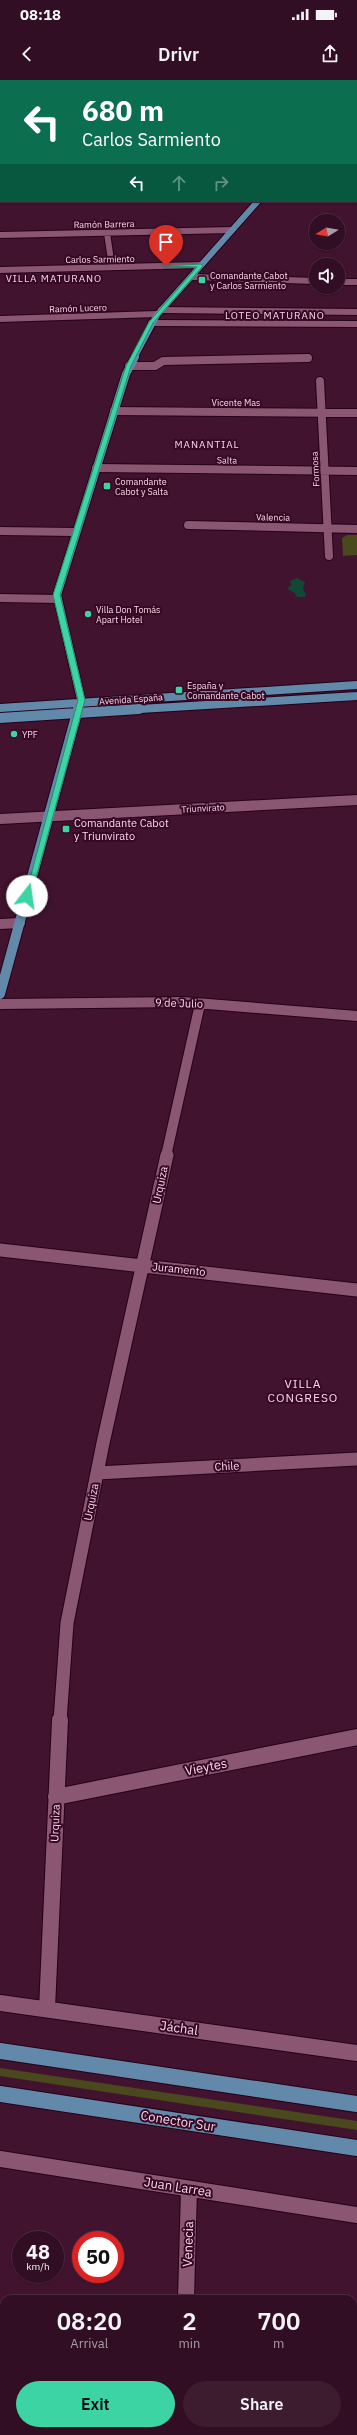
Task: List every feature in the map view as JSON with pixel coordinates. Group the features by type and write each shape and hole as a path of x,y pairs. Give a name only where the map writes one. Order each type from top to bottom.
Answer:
{"main road":[{"path":"0,994 80,703 57,595 128,366 151,323 159,312 257,202"},
{"name":"Avenida España","path":"0,708 357,685"},
{"name":"Avenida España","path":"0,718 357,696"},
{"path":"0,2051 357,2104"},
{"name":"Conector Sur","path":"0,2094 357,2148"}],"street":[{"name":"Ramón Barrera","path":"0,235 232,230"},
{"path":"107,233 112,268"},
{"name":"Carlos Sarmiento","path":"0,270 201,265"},
{"path":"191,277 309,281"},
{"path":"345,282 357,282"},
{"name":"Ramón Lucero","path":"0,319 159,312 357,312"},
{"path":"151,323 357,324"},
{"path":"128,366 155,366 163,361 308,358"},
{"name":"Formosa","path":"320,381 329,556"},
{"name":"Vicente Mas","path":"114,411 357,413"},
{"name":"Salta","path":"96,468 357,471"},
{"name":"Valencia","path":"188,525 357,529"},
{"path":"0,531 76,532"},
{"path":"0,598 58,599"},
{"name":"Triunvirato","path":"0,819 357,800"},
{"path":"0,924 20,923"},
{"name":"9 de Julio","path":"0,1004 200,1004 357,1016"},
{"name":"Urquiza","path":"47,2009 62,1672 67,1623 97,1473 200,1004"},
{"name":"Juramento","path":"0,1250 357,1290"},
{"name":"Chile","path":"97,1473 357,1459"},
{"name":"Vieytes","path":"56,1797 357,1737"},
{"name":"Jáchal","path":"0,2003 357,2053"},
{"name":"Juan Larrea","path":"0,2159 357,2215"},
{"name":"Venecia","path":"186,2295 189,2189"}],"shaded area":[{"path":"347,535 357,535 357,555 343,556 342,538"},
{"path":"297,578 305,582 303,589 306,595 305,597 297,597 295,593 287,589 291,585 290,581"},
{"path":"0,2068 357,2121 357,2130 0,2076"}],"place":[{"name":"Comandante Cabot y Carlos Sarmiento","path":"202,280"},
{"name":"Comandante Cabot y Salta","path":"107,486"},
{"name":"Villa Don Tomás Apart Hotel","path":"88,614"},
{"name":"España y Comandante Cabot","path":"179,690"},
{"name":"YPF","path":"14,734"},
{"name":"Comandante Cabot y Triunvirato","path":"66,829"}],"district":[{"name":"VILLA MATURANO","path":"54,278"},
{"name":"LOTEO MATURANO","path":"275,315"},
{"name":"MANANTIAL","path":"207,444"},
{"name":"VILLA CONGRESO","path":"303,1390"}],"route":[{"path":"27,896 82,700 57,595 128,366 151,323 201,265 166,266"}]}
